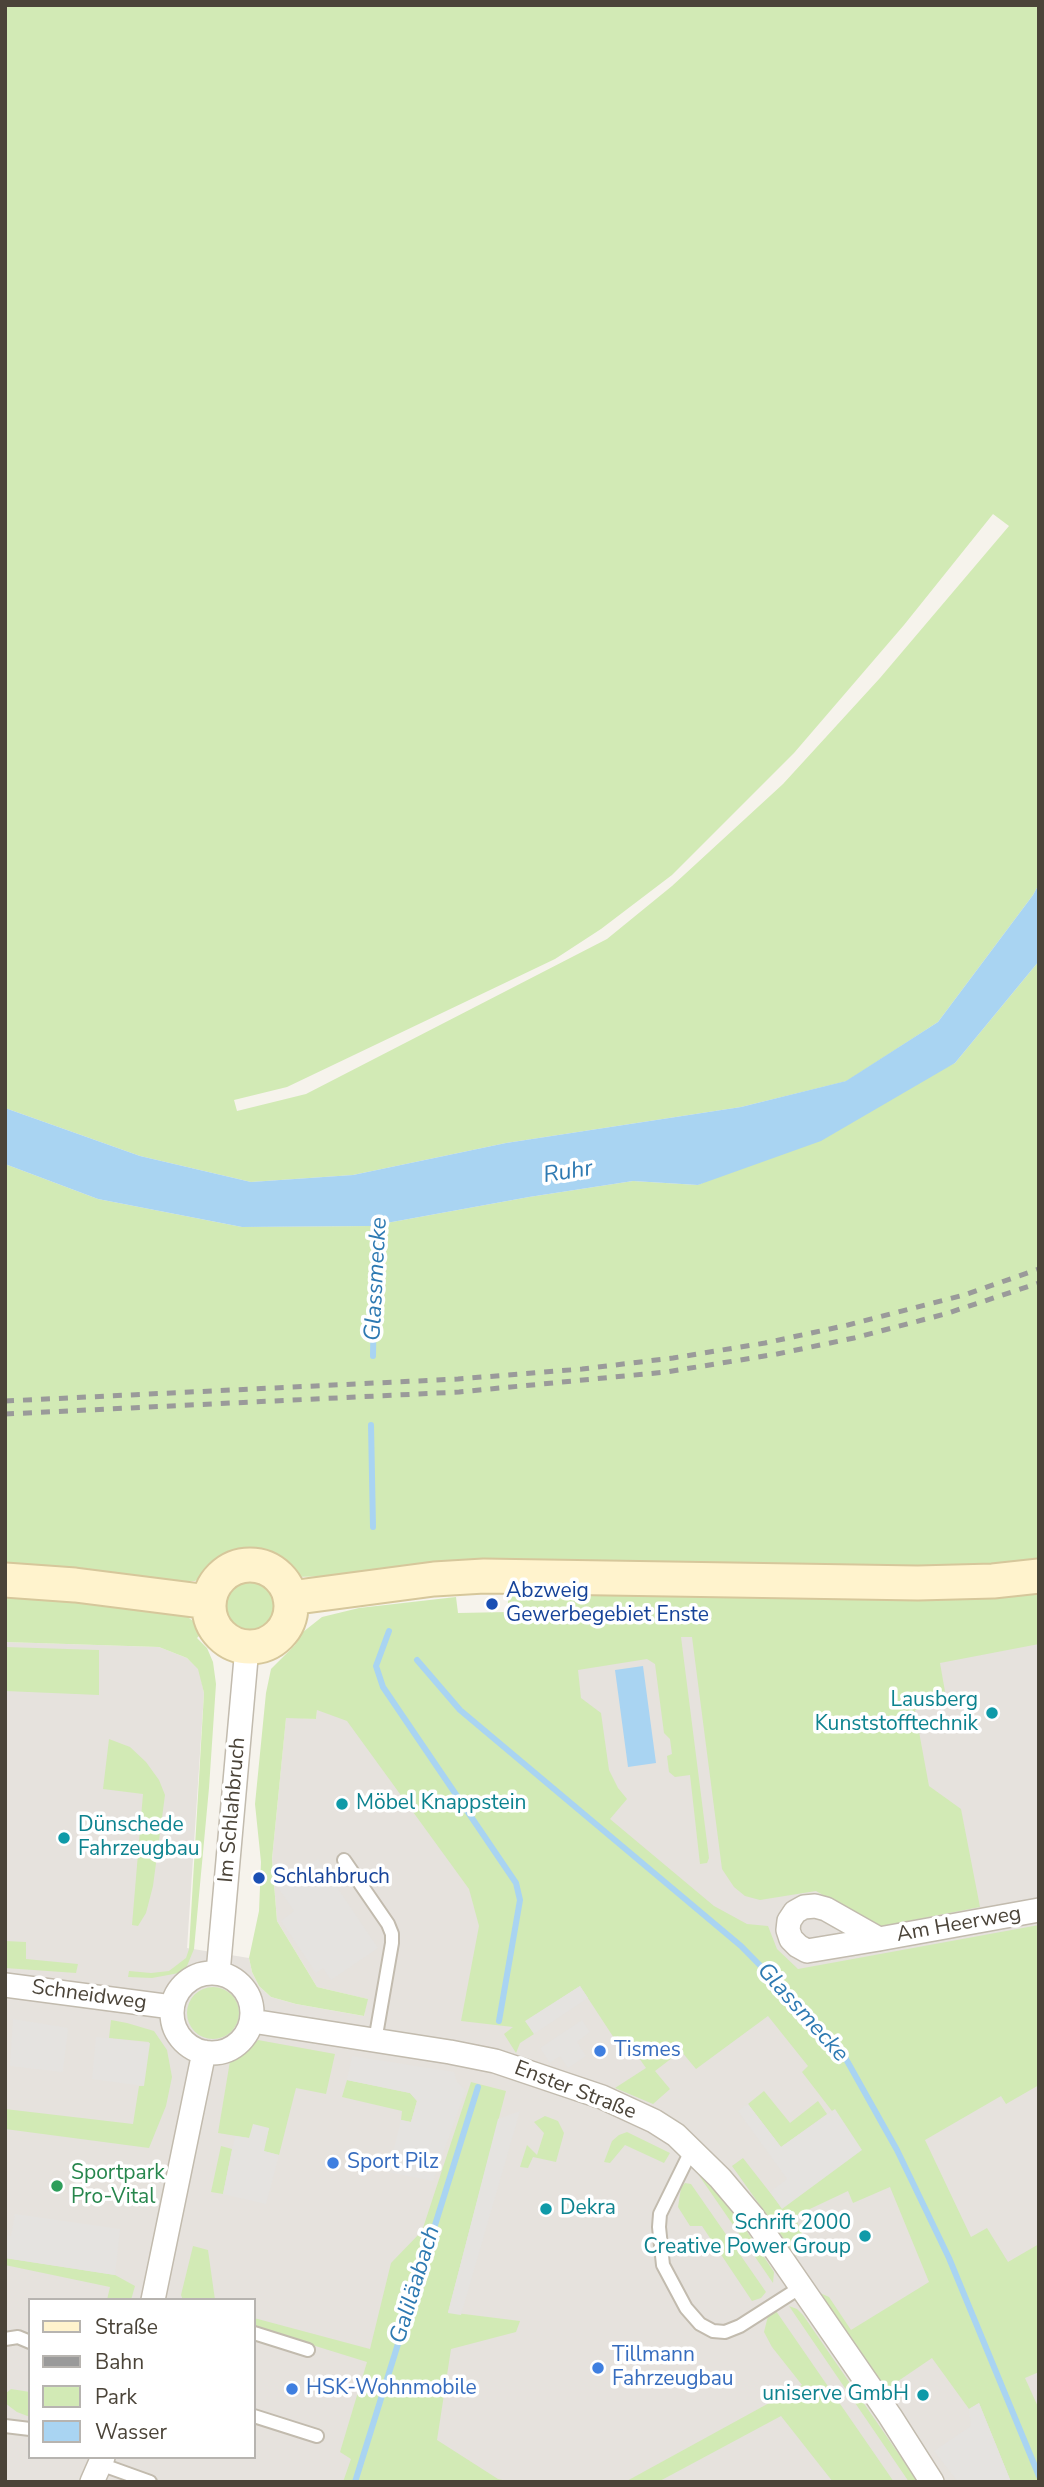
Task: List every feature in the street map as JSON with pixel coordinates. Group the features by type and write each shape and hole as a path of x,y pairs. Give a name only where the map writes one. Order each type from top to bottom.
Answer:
{"main road":[{"path":"251,1566 262,1567 278,1577 290,1598 290,1613 285,1627 276,1638 262,1645 247,1647 234,1644 223,1637 210,1615 209,1602 219,1580 229,1572 251,1566"},
{"path":"290,1598 434,1579 484,1576 918,1583 1039,1577"},
{"path":"5,1580 87,1586 209,1602"}],"street":[{"name":"Im Schlahbruch","path":"218,1973 247,1647"},
{"name":"Am Heerweg","path":"878,1939 1039,1910"},
{"path":"218,1973 235,1979 244,1987 253,2009 252,2021 247,2033 229,2050 204,2052 183,2041 172,2019 172,2007 175,1996 191,1979 201,1974 218,1973"},
{"name":"Schneidweg","path":"5,1985 172,2007"},
{"name":"Enster Straße","path":"252,2021 495,2061 602,2097 654,2122 692,2148 734,2193 890,2416 932,2482"},
{"path":"153,2298 204,2052"}],"lane":[{"path":"344,1860 392,1934 375,2040"},
{"path":"692,2148 660,2214 659,2227 663,2265 686,2308 699,2324 713,2331 725,2332 740,2326 801,2287"},
{"path":"256,2334 308,2350"},
{"path":"5,2339 18,2337 28,2341"},
{"path":"256,2417 317,2436"},
{"path":"5,2426 28,2429"},
{"path":"98,2468 150,2482"}],"shaded area":[{"path":"1039,1618 1039,2482 5,2482 5,1642 159,1647 187,1658 199,1669 204,1693 187,1948 249,1958 259,1986 271,1997 364,2016 367,1999 317,1987 277,1921 272,1859 286,1717 316,1719 320,1663 681,1637"},
{"path":"318,1859 378,1948 331,1980 323,1968 316,1973 281,1921 294,1911 277,1886"},
{"path":"580,1986 588,1998 534,2034 525,2021"},
{"path":"13,2019 68,2028 63,2072 10,2066"},
{"path":"582,2020 590,2032 577,2042 586,2056 568,2068 560,2056 550,2063 540,2048"},
{"path":"96,2037 150,2043 144,2086 92,2079"},
{"path":"352,2056 454,2072 457,2082 466,2090 433,2181 388,2172 401,2120 411,2122 417,2101 410,2093 347,2080"},
{"path":"748,2104 781,2147 835,2109 862,2150 782,2209 770,2192 787,2179 738,2111"},
{"path":"520,2111 461,2315 448,2313 498,2119"},
{"path":"253,2124 269,2128 264,2151 279,2155 266,2204 223,2194 235,2136 249,2138"},
{"path":"15,2214 120,2229 115,2275 5,2258 5,2235 11,2236"},
{"path":"979,2403 1011,2482 958,2482 934,2451 971,2426 969,2409"}],"green space":[{"path":"5,5 1039,5 1039,884 938,1022 847,1081 741,1107 506,1143 353,1175 251,1182 140,1156 5,1108","holes":["993,514 1009,526 880,678 783,784 672,886 607,939 306,1094 237,1111 234,1100 287,1087 555,959 601,929 672,875 794,753 904,625"]},
{"path":"1039,961 1039,1564 291,1577 267,1558 253,1553 232,1560 195,1581 75,1567 5,1566 5,1164 98,1199 242,1227 370,1226 633,1181 698,1185 955,1063"},
{"path":"247,1577 258,1578 270,1586 277,1598 277,1612 272,1625 254,1636 228,1629 222,1617 223,1591 233,1582"},
{"path":"1039,1586 1039,1644 940,1663 947,1703 915,1710 929,1786 961,1809 980,1907 878,1927 816,1891 760,1900 745,1896 734,1887 722,1869 692,1637 681,1637 709,1858 707,1863 700,1864 690,1775 675,1777 669,1772 667,1756 672,1754 670,1739 664,1733 655,1664 647,1659 578,1670 581,1698 601,1713 609,1770 627,1799 610,1819 714,1906 747,1924 768,1926 777,1949 798,1969 1039,1925 1039,2085 1006,2104 1001,2096 925,2140 971,2237 987,2228 1008,2262 1039,2244 1039,2372 1025,2378 1039,2409 1039,2482 1011,2482 979,2403 969,2409 932,2358 885,2390 820,2293 829,2297 851,2330 929,2282 890,2187 853,2203 848,2191 795,2216 808,2249 796,2256 732,2166 743,2158 782,2208 834,2110 832,2111 802,2072 808,2066 768,2016 696,2069 681,2051 655,2071 670,2089 653,2104 615,2088 646,2068 632,2048 627,2051 618,2036 614,2038 580,1986 526,2021 534,2034 520,2043 516,2053 504,2034 513,2027 461,2021 479,1926 469,1889 347,1721 317,1710 316,1719 286,1718 272,1859 277,1921 317,1987 368,1999 364,2016 271,1997 259,1986 249,1958 259,1911 261,1862 255,1804 266,1693 271,1669 295,1645 303,1632 322,1617 359,1608 456,1597 458,1613 508,1612 508,1595 563,1588"},
{"path":"5,1589 185,1615 205,1630 197,1638 207,1648 213,1662 216,1684 209,1788 194,1949 187,1966 179,1973 152,1978 128,1977 129,1971 169,1971 186,1958 189,1949 204,1693 198,1669 187,1658 159,1647 5,1642"},
{"path":"5,1647 99,1650 99,1695 5,1691"},
{"path":"109,1739 130,1747 146,1762 159,1780 165,1795 153,1886 146,1913 138,1926 132,1925 143,1794 103,1789"},
{"path":"5,1941 26,1942 26,1959 78,1964 76,1973 5,1968"},
{"path":"213,1987 232,1994 239,2013 232,2032 213,2039 194,2032 187,2013 194,1994"},
{"path":"111,2020 154,2031 167,2050 172,2077 166,2106 149,2148 5,2129 5,2109 133,2124 139,2086 143,2086 149,2042 109,2038"},
{"path":"258,2040 335,2054 326,2094 296,2088 279,2155 263,2151 269,2128 249,2138 218,2133 230,2061 249,2050"},
{"path":"347,2080 410,2093 417,2101 411,2122 401,2120 402,2111 342,2097"},
{"path":"471,2082 506,2091 448,2312 520,2321 516,2332 451,2349 437,2440 498,2479 512,2482 343,2482 351,2459 340,2452 367,2362 256,2328 256,2319 370,2349 391,2263 422,2231"},
{"path":"764,2091 790,2123 818,2101 827,2114 781,2147 748,2104"},
{"path":"545,2116 558,2121 564,2133 556,2162 533,2157 528,2168 520,2167 527,2145 537,2155 544,2133 534,2122"},
{"path":"627,2132 670,2153 664,2163 625,2145 610,2163 604,2162 612,2141"},
{"path":"221,2146 232,2149 223,2194 211,2192"},
{"path":"702,2173 732,2209 774,2272 773,2283 698,2174"},
{"path":"685,2183 691,2184 766,2292 761,2298 752,2301 702,2226 690,2226 678,2207 681,2188"},
{"path":"193,2246 208,2250 215,2298 182,2298"},
{"path":"5,2258 115,2275 135,2286 132,2298 107,2298 110,2287 5,2265"},
{"path":"789,2306 803,2315 918,2482 909,2482"},
{"path":"776,2311 894,2482 833,2482 781,2416 658,2482 625,2482 802,2385 772,2347 764,2332 768,2316"},
{"path":"11,2389 28,2392 28,2416 5,2403 5,2394"}],"water":[{"name":"Ruhr","path":"1039,884 1039,961 955,1063 821,1141 698,1185 633,1181 370,1226 242,1227 98,1199 5,1164 5,1108 140,1156 251,1182 353,1175 506,1143 741,1107 846,1081 938,1022"},
{"path":"643,1666 656,1763 628,1767 615,1670"}],"waterway":[{"name":"Glassmecke","path":"373,1356 375,1242 379,1218"},
{"name":"Glassmecke","path":"371,1425 373,1527"},
{"name":"Galiläabach","path":"389,1631 376,1666 383,1687 516,1883 520,1900 499,2021"},
{"name":"Glassmecke","path":"417,1660 460,1710 741,1946 802,2008 846,2059 897,2150 949,2258 1039,2476"},
{"name":"Galiläabach","path":"355,2482 478,2087"}],"railway":[{"path":"5,1401 458,1379 582,1369 673,1358 765,1343 848,1325 964,1295 1039,1269"},
{"path":"5,1414 459,1392 666,1372 854,1338 945,1314 1039,1283"}],"place":[{"name":"Abzweig Gewerbegebiet Enste","path":"492,1604"},
{"name":"Lausberg Kunststofftechnik","path":"992,1713"},
{"name":"Möbel Knappstein","path":"342,1804"},
{"name":"Dünschede Fahrzeugbau","path":"64,1838"},
{"name":"Schlahbruch","path":"259,1878"},
{"name":"Tismes","path":"600,2051"},
{"name":"Sport Pilz","path":"333,2163"},
{"name":"Sportpark Pro-Vital","path":"57,2186"},
{"name":"Dekra","path":"546,2209"},
{"name":"Schrift 2000 Creative Power Group","path":"865,2236"},
{"name":"Tillmann Fahrzeugbau","path":"598,2368"},
{"name":"HSK-Wohnmobile","path":"292,2389"},
{"name":"uniserve GmbH","path":"923,2395"}]}
